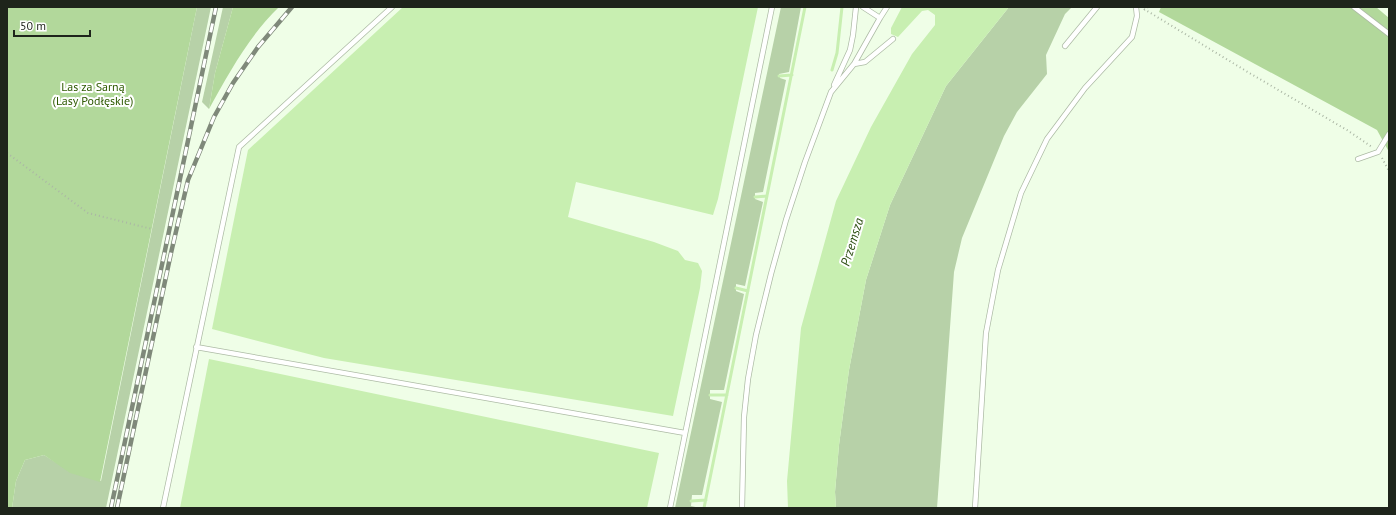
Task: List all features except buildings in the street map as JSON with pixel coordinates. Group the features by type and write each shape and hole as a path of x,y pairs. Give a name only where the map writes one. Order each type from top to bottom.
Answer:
{"lane":[{"path":"163,508 239,147 392,7"},
{"path":"670,508 772,7"},
{"path":"742,508 744,418 748,379 756,335 786,220 805,162 839,72 850,50 854,35 856,7"},
{"path":"863,7 880,18"},
{"path":"831,92 854,64 880,18 888,7"},
{"path":"1065,46 1097,7"},
{"path":"975,508 986,333 998,270 1021,194 1047,139 1084,88 1132,37 1137,16 1136,7"},
{"path":"1354,7 1389,34"},
{"path":"854,64 865,62 893,39"},
{"path":"1358,159 1378,152 1389,134"},
{"path":"196,347 685,433"}],"path":[{"path":"1144,9 1347,130 1378,152 1389,171"},
{"path":"7,153 88,213 152,229"}],"shaded area":[{"path":"197,7 211,7 106,508 12,508 16,481 25,460 44,455 55,462 101,481"},
{"path":"223,7 233,7 215,73 209,109 202,102"},
{"path":"781,7 801,7 789,72 779,74 780,78 786,80 763,192 755,193 755,199 763,202 745,286 736,284 736,291 744,294 724,390 710,390 710,399 722,402 702,495 692,495 691,506 700,508 675,508"},
{"path":"1009,7 1072,7 1065,14 1046,55 1047,74 1017,112 1004,136 962,238 954,272 937,508 836,508 835,492 839,445 849,370 866,280 890,205 946,86"}],"green space":[{"name":"Las za Sarną (Lasy Podłęskie)","path":"7,7 197,7 100,482 70,473 44,455 25,460 16,481 12,508 7,508"},
{"path":"233,7 279,7 258,30 249,43 209,109 215,73"},
{"path":"1161,7 1376,7 1389,18 1389,152 1377,130 1159,12"}],"water":[{"path":"403,7 758,7 718,199 713,215 576,182 568,217 654,242 678,251 685,260 698,263 702,271 700,288 673,416 324,358 212,329 248,150"},
{"name":"Przemsza","path":"902,7 1009,7 946,86 890,205 866,280 849,370 839,445 835,492 836,508 788,508 787,481 801,328 836,201 871,127 912,54 935,25 935,15 928,10 922,11 898,37 891,34 891,28"},
{"path":"209,359 659,453 647,508 180,508"}],"waterway":[{"path":"704,508 805,7"},
{"path":"832,70 837,53 842,7"},
{"path":"779,76 792,75"},
{"path":"755,197 767,196"},
{"path":"736,288 748,291"},
{"path":"710,395 727,395"},
{"path":"691,501 706,500"}],"railway":[{"path":"111,508 216,7"},
{"path":"117,508 188,180 214,117 233,83 258,47 292,7"}]}
